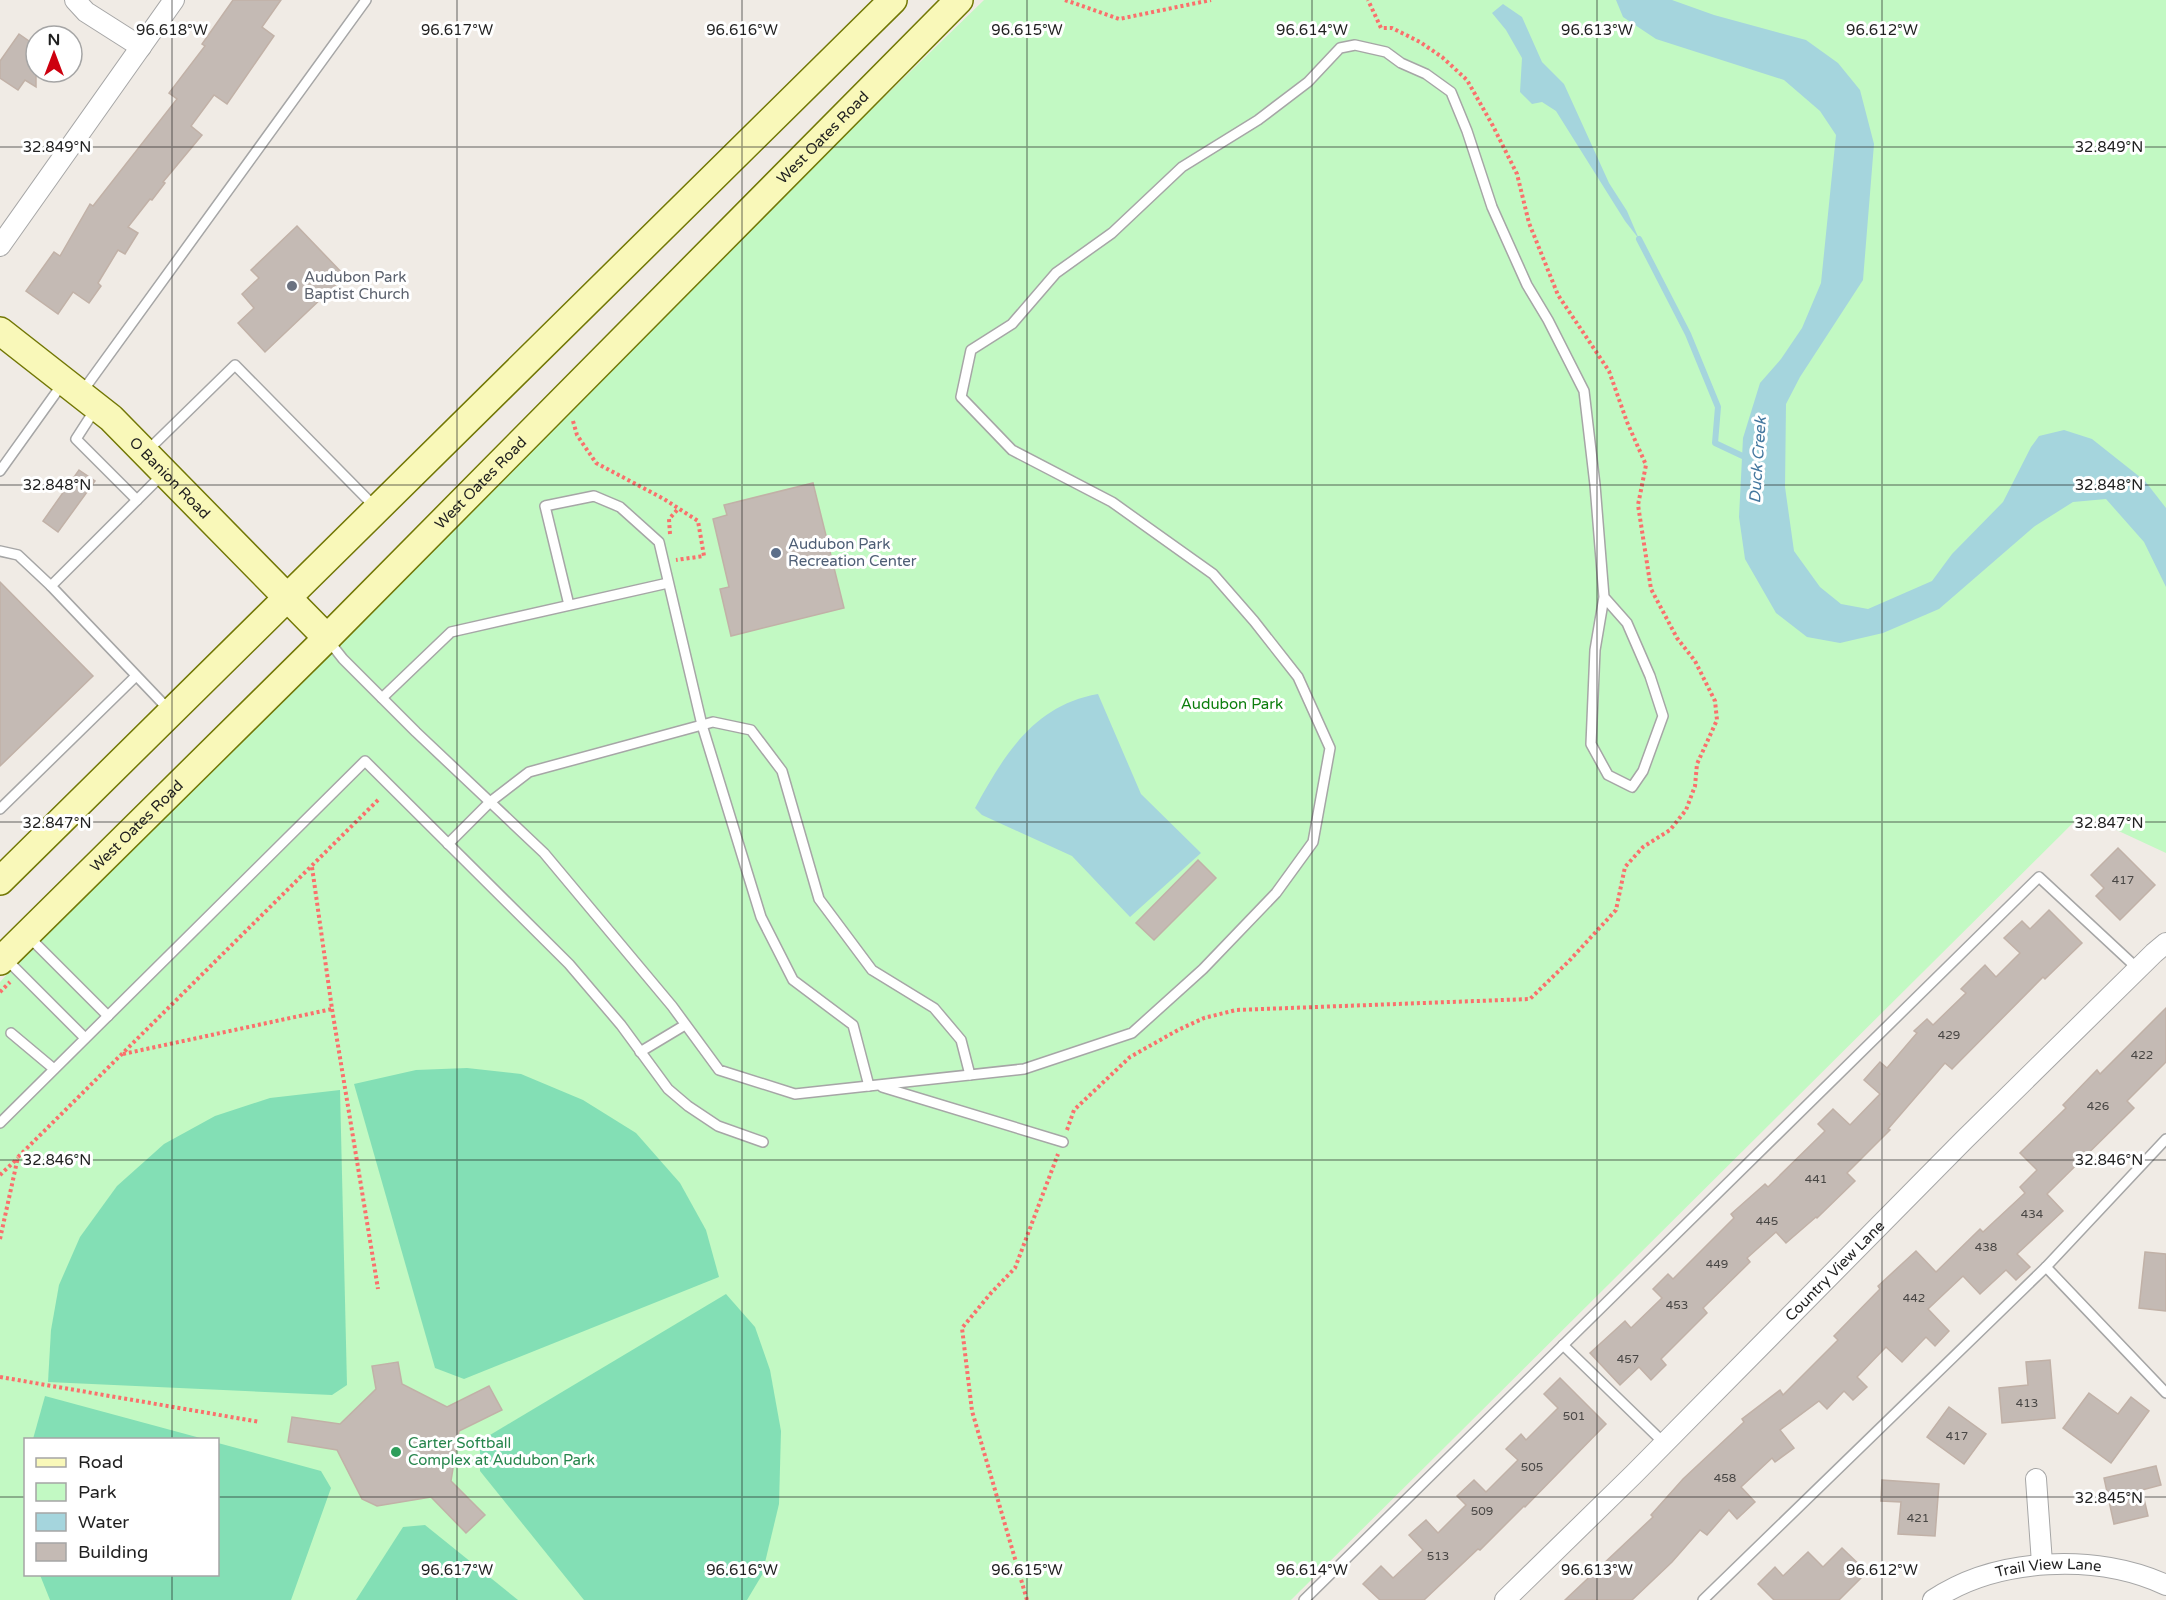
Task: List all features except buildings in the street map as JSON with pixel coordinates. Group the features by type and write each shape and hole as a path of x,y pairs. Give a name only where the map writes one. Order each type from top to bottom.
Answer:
{"main road":[{"path":"0,881 893,0"},
{"name":"West Oates Road","path":"3,950 327,638 958,0"},
{"name":"O Banion Road","path":"0,331 111,417 327,638"}],"street":[{"path":"75,0 86,12 141,47"},
{"path":"0,246 174,0"},
{"name":"Country View Lane","path":"1505,1600 1964,1140 2166,943"},
{"path":"2036,1479 2042,1563"},
{"name":"Trail View Lane","path":"1933,1600 1988,1574 2042,1563 2095,1566 2143,1574 2166,1585"}],"lane":[{"path":"0,471 81,394 366,0"},
{"path":"327,638 342,659 544,853 685,1024 719,1070 795,1094 1024,1069 1132,1033 1203,969 1276,893 1312,842 1330,748 1298,677 1213,574 1112,502 1012,450 961,397 971,350 1012,324 1056,273 1113,233 1182,167 1258,120 1308,82 1340,48 1355,45 1386,52 1401,63 1426,74 1451,92 1467,131 1492,207 1527,285 1548,320 1584,391 1595,485 1604,597 1595,650 1591,744 1608,775 1632,787 1643,771 1663,716 1650,676 1627,623 1604,597"},
{"path":"146,452 234,365 376,508"},
{"path":"81,394 76,440 137,500"},
{"path":"51,586 165,472"},
{"path":"569,605 545,506 594,495 620,507 659,542 702,725 761,917 793,980 853,1024 873,1086"},
{"path":"0,551 18,555 51,586 171,712"},
{"path":"382,698 451,632 668,583"},
{"path":"0,809 136,676"},
{"path":"448,844 490,802 530,772 713,722 751,730 782,771 819,899 872,970 934,1008 961,1040 970,1075"},
{"path":"0,1123 365,760 569,964 621,1024 668,1089 718,1126 763,1142"},
{"path":"1304,1600 2039,877 2138,969"},
{"path":"86,1038 11,964 3,950 33,941 108,1016"},
{"path":"640,1052 685,1024"},
{"path":"11,1033 54,1069"},
{"path":"873,1086 1063,1142"},
{"path":"1703,1600 2046,1267 2151,1157 2166,1138"},
{"path":"2046,1267 2166,1393"},
{"path":"1563,1345 1664,1443"}],"path":[{"path":"1065,0 1119,19 1211,0"},
{"path":"1027,1600 972,1411 962,1328 1015,1268 1074,1110 1130,1057 1204,1018 1236,1010 1530,999 1616,910 1624,867 1643,847 1670,830 1686,810 1695,786 1697,764 1717,720 1716,701 1695,661 1677,638 1651,589 1638,505 1646,465 1627,422 1609,371 1558,295 1529,223 1516,174 1493,126 1467,80 1443,57 1420,42 1392,28 1382,28 1368,0"},
{"path":"571,416 577,435 596,463 664,499 698,522 704,556 671,561"},
{"path":"670,540 669,519 678,509"},
{"path":"0,1175 380,798"},
{"path":"312,867 332,1009 378,1289"},
{"path":"123,1054 332,1009"},
{"path":"0,1239 18,1157"},
{"path":"0,1377 260,1422"}],"green space":[{"name":"Audubon Park","path":"984,0 2166,0 2166,853 2082,814 1291,1600 0,1600 0,982 51,926 739,238"},
{"path":"467,1068 521,1074 583,1100 636,1133 680,1183 706,1230 719,1277 464,1379 435,1368 354,1084 416,1070"},
{"path":"340,1090 347,1385 332,1395 48,1382 51,1330 59,1285 80,1237 117,1186 164,1144 215,1116 270,1098"},
{"path":"726,1294 755,1327 770,1370 781,1431 779,1504 762,1575 747,1600 584,1600 480,1471 480,1441"},
{"path":"45,1396 200,1438 33,1438"},
{"path":"219,1443 321,1471 331,1488 291,1600 50,1600 40,1576 219,1576"},
{"path":"425,1525 518,1600 356,1600 403,1527"}],"water":[{"name":"Duck Creek","path":"1616,0 1672,0 1714,15 1806,40 1838,63 1860,90 1874,144 1863,280 1800,377 1786,404 1785,487 1794,551 1820,587 1841,604 1868,609 1932,581 1952,554 2003,502 2039,436 2064,430 2092,439 2145,481 2166,508 2166,587 2144,542 2106,499 2073,502 2035,526 1939,609 1883,633 1840,643 1807,637 1776,613 1745,559 1739,517 1743,438 1760,383 1781,359 1802,328 1821,283 1836,135 1820,111 1784,80 1656,39 1623,17"},
{"path":"1503,4 1522,17 1542,62 1564,84 1609,183 1627,211 1639,239 1625,221 1556,111 1542,102 1532,104 1520,92 1522,58 1506,30 1492,13"},
{"path":"1098,694 1141,794 1201,853 1130,917 1072,856 982,815 975,808 997,769 1023,735 1056,709"}],"waterway":[{"name":"Duck Creek","path":"1639,239 1688,334 1718,407 1715,443 1749,459"}],"place":[{"name":"Audubon Park Baptist Church","path":"292,286"},
{"name":"Audubon Park Recreation Center","path":"776,553"},
{"name":"Carter Softball Complex at Audubon Park","path":"396,1452"}]}
